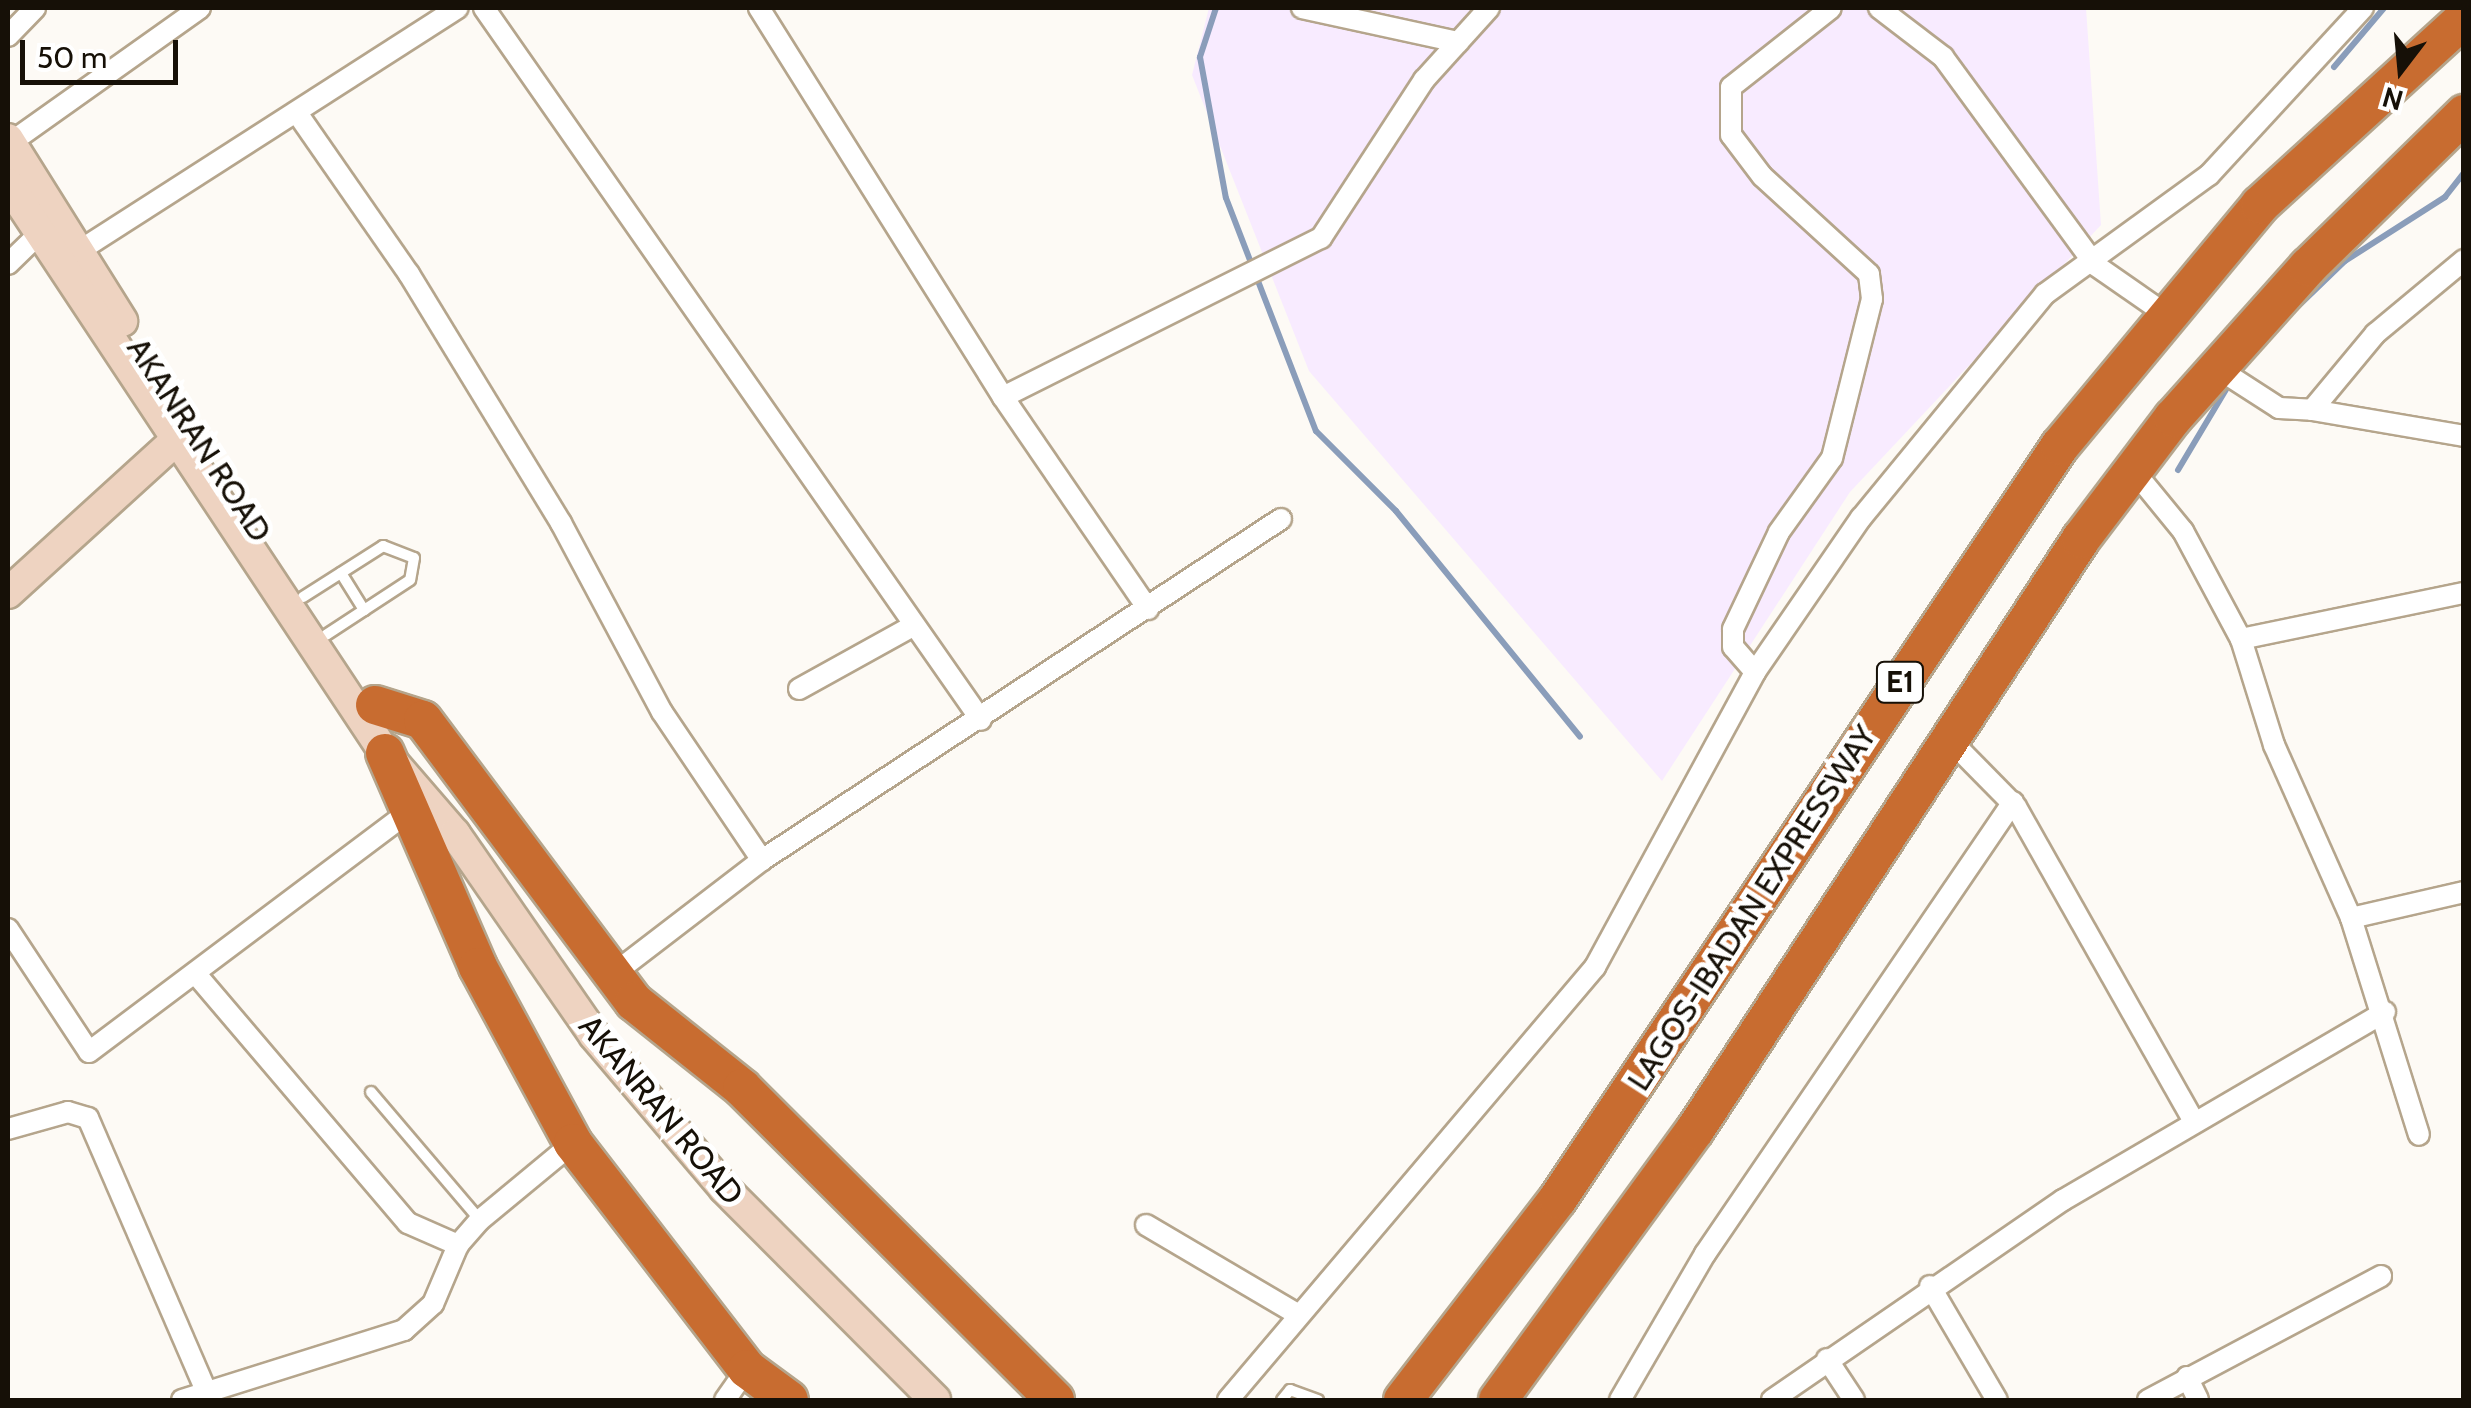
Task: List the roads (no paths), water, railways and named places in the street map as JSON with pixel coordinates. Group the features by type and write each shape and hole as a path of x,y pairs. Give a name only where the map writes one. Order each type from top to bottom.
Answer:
{"highway":[{"name":"LAGOS-IBADAN EXPRESSWAY","path":"1403,1400 1558,1199 1958,590 2164,313 2260,205 2464,19"},
{"name":"E1","path":"1498,1400 1695,1130 1947,737 2133,470 2217,368 2464,114"},
{"path":"374,706 422,720 643,1011 742,1088 1055,1400"},
{"path":"385,754 573,1143 747,1368 789,1400"}],"main road":[{"name":"AKANRAN ROAD","path":"9,141 374,706 412,804 594,1035 724,1188 935,1400"},
{"name":"AKANRAN ROAD","path":"8,184 385,754"},
{"path":"8,592 176,440"}],"street":[{"path":"8,36 35,8"},
{"path":"9,141 200,8"},
{"path":"79,250 458,8"},
{"path":"484,8 673,268 911,626 981,720"},
{"path":"759,8 1003,397 1148,609"},
{"path":"1302,8 1458,42"},
{"path":"1003,397 1321,238 1458,42 1490,8"},
{"path":"1755,672 1733,647 1732,629 1779,532 1832,458 1872,299 1869,274 1731,135 1731,87 1832,8"},
{"path":"1879,8 1943,57 2095,265 2164,313"},
{"path":"1228,1400 1595,967 1755,672 1862,518 2046,294 2095,265 2209,175 2362,8"},
{"path":"297,113 409,274 561,523 662,712 762,860"},
{"path":"8,264 40,234"},
{"path":"2312,410 2375,334 2464,260"},
{"path":"2217,368 2278,408 2312,410 2464,436"},
{"path":"2133,470 2183,531 2241,639 2274,745 2351,918 2385,1012 2419,1135"},
{"path":"612,974 762,860 981,720 1282,519"},
{"path":"2241,639 2464,593"},
{"path":"799,690 911,626"},
{"path":"1947,737 2013,802 2194,1121"},
{"path":"1620,1400 1705,1254 2013,802"},
{"path":"8,929 89,1052 412,804"},
{"path":"2351,918 2464,892"},
{"path":"195,973 408,1223 458,1245"},
{"path":"1772,1400 1930,1286 2194,1121 2385,1012"},
{"path":"8,1129 68,1112 88,1118 210,1397"},
{"path":"182,1400 210,1397 404,1330 433,1304 458,1245 480,1220 573,1143"},
{"path":"1146,1224 1297,1314"},
{"path":"2148,1400 2381,1276"},
{"path":"1930,1286 1997,1400"},
{"path":"1826,1359 1854,1400"},
{"path":"725,1400 747,1368"},
{"path":"2188,1377 2198,1400"}],"lane":[{"path":"302,597 383,546 414,558 410,580 326,635"},
{"path":"341,573 364,610"},
{"path":"371,1092 480,1220"},
{"path":"1282,1400 1290,1390 1318,1400"}],"waterway":[{"path":"1216,8 1200,57 1226,198 1316,431 1396,511 1580,737"},
{"path":"2334,67 2384,8"},
{"path":"2292,312 2345,261 2445,197 2464,173"},
{"path":"2178,470 2231,381"}]}
